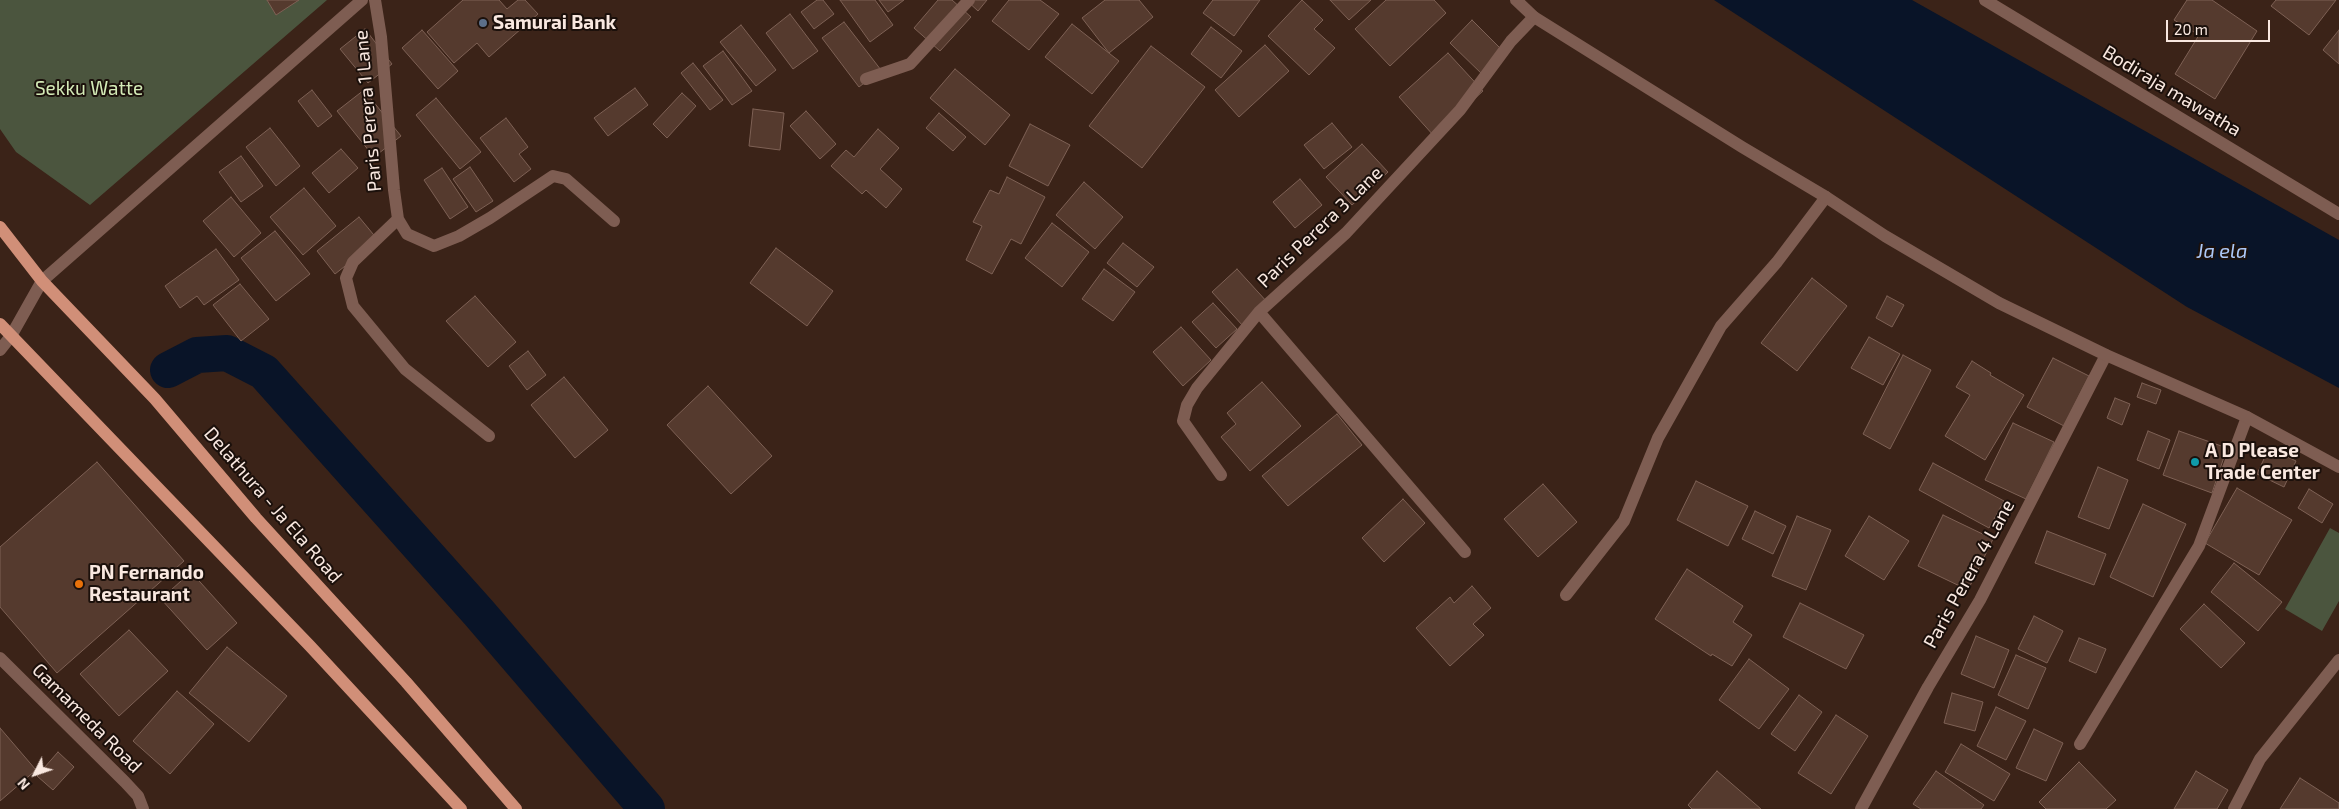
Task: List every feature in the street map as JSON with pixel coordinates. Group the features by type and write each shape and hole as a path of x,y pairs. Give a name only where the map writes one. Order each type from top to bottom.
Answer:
{"main road":[{"name":"Delathura - Ja Ela Road","path":"0,227 42,281 155,399 256,518 406,682 516,809"},
{"path":"0,324 284,618 461,809"}],"street":[{"path":"0,350 11,336 42,281 362,0"},
{"name":"Paris Perera 1 Lane","path":"375,0 381,37 398,219"},
{"path":"866,79 910,64 970,0"},
{"path":"1516,0 1534,17 1742,148 1885,236 1999,303 2106,355 2247,417 2339,467"},
{"name":"Bodiraja mawatha","path":"1985,0 2339,214"},
{"name":"Paris Perera 3 Lane","path":"1221,475 1184,421 1186,405 1259,312 1346,233 1460,110 1511,41 1534,17"},
{"path":"489,436 405,369 354,306 346,278 353,262 398,219 407,234 434,246 459,236 490,218 553,176 566,179 614,222"},
{"path":"1566,595 1624,521 1658,438 1721,326 1777,262 1826,198"},
{"path":"1259,312 1465,552"},
{"name":"Paris Perera 4 Lane","path":"1861,809 1928,687 1980,600 2106,355"},
{"path":"2080,744 2199,546 2247,417"},
{"name":"Gamameda Road","path":"0,658 125,782 138,796 143,809"},
{"path":"2234,809 2260,758 2339,660"}],"green space":[{"name":"Sekku Watte","path":"0,0 327,0 90,205 16,152 0,129"},
{"path":"2330,528 2339,533 2339,601 2322,631 2285,609"}],"water":[{"name":"Ja ela","path":"1714,0 1912,0 2339,240 2339,388 2187,307"}],"building":[{"path":"267,0 299,0 276,15"},
{"name":"Samurai Bank","path":"463,0 499,0 507,9 518,0 525,0 538,14 489,57 477,43 454,63 427,32"},
{"path":"817,0 823,0 834,14 814,29 801,12"},
{"path":"840,0 875,0 893,25 870,42"},
{"path":"879,0 904,0 888,12"},
{"path":"938,0 952,0 971,17 940,51 914,28"},
{"path":"966,0 987,0 978,11"},
{"path":"1009,0 1040,0 1059,14 1029,50 992,21"},
{"path":"1105,0 1139,0 1153,17 1109,53 1082,18"},
{"path":"1213,0 1260,0 1234,36 1203,13"},
{"path":"1302,0 1323,20 1314,29 1335,48 1309,75 1268,36"},
{"path":"1330,0 1371,0 1349,20"},
{"path":"1386,0 1434,0 1446,13 1390,66 1355,29"},
{"path":"2187,0 2212,0 2257,31 2215,99 2175,74 2199,35 2174,20"},
{"path":"2276,0 2336,0 2309,35 2271,6"},
{"path":"790,14 818,51 793,69 766,33"},
{"path":"1472,20 1506,54 1484,76 1450,43"},
{"path":"844,22 881,70 859,87 822,38"},
{"path":"1072,24 1119,61 1092,94 1045,57"},
{"path":"741,25 776,70 756,86 720,42"},
{"path":"1211,27 1242,51 1221,78 1191,54"},
{"path":"365,29 392,64 368,83 340,49"},
{"path":"422,30 458,71 438,89 402,48"},
{"path":"2339,30 2339,64 2323,50"},
{"path":"1265,45 1289,71 1239,117 1215,90"},
{"path":"1151,46 1205,87 1142,168 1089,126"},
{"path":"723,51 752,91 732,105 703,66"},
{"path":"1448,53 1483,91 1434,136 1399,97"},
{"path":"693,63 723,100 710,110 681,73"},
{"path":"955,69 1010,115 985,145 930,98"},
{"path":"635,88 648,105 608,136 594,118"},
{"path":"312,90 332,116 318,127 298,101"},
{"path":"364,90 401,136 374,157 337,111"},
{"path":"682,93 696,106 667,138 653,124"},
{"path":"436,98 481,152 460,169 416,115"},
{"path":"753,109 784,113 780,150 749,146"},
{"path":"806,111 836,144 820,159 790,126"},
{"path":"939,113 966,137 953,151 926,128"},
{"path":"506,118 528,147 519,154 531,169 514,182 480,138"},
{"path":"1332,123 1352,147 1324,169 1304,145"},
{"path":"1030,124 1070,145 1048,186 1009,166"},
{"path":"270,128 300,166 276,186 246,147"},
{"path":"878,129 899,148 880,169 902,189 886,208 866,190 862,194 831,166 846,150 854,157"},
{"path":"1362,144 1388,172 1352,205 1326,177"},
{"path":"341,149 358,168 329,193 312,173"},
{"path":"241,156 263,186 241,202 219,172"},
{"path":"470,167 493,201 476,212 453,179"},
{"path":"442,168 468,207 450,219 424,180"},
{"path":"1007,177 1045,197 1021,244 1011,239 992,274 966,260 982,226 973,222 990,190 999,194"},
{"path":"1300,179 1322,205 1295,228 1273,202"},
{"path":"1084,182 1123,217 1095,249 1056,215"},
{"path":"304,188 336,226 303,255 270,217"},
{"path":"231,197 261,233 234,257 203,221"},
{"path":"359,217 378,240 335,274 317,251"},
{"path":"1052,223 1089,252 1062,287 1025,258"},
{"path":"275,231 310,274 276,301 241,258"},
{"path":"1123,243 1154,267 1137,287 1107,263"},
{"path":"776,248 833,291 807,326 750,283"},
{"path":"216,249 239,280 204,305 197,296 180,308 165,286"},
{"path":"1104,269 1135,292 1113,321 1082,299"},
{"path":"1237,269 1268,303 1243,326 1212,292"},
{"path":"1812,278 1847,306 1797,371 1761,343"},
{"path":"240,284 269,319 241,341 213,305"},
{"path":"475,296 516,342 488,367 446,321"},
{"path":"1887,296 1904,305 1892,327 1876,318"},
{"path":"1213,303 1237,329 1216,348 1192,322"},
{"path":"1181,327 1211,360 1183,386 1153,352"},
{"path":"1869,337 1900,354 1883,385 1851,368"},
{"path":"528,351 546,375 527,390 509,366"},
{"path":"1903,355 1931,370 1890,449 1863,434"},
{"path":"2053,358 2089,376 2064,426 2027,407"},
{"path":"1972,361 1991,373 1990,375 2024,395 1985,460 1945,436 1970,395 1956,387"},
{"path":"564,377 608,430 575,458 531,405"},
{"path":"1262,382 1301,426 1250,471 1221,437 1236,424 1227,413"},
{"path":"2142,383 2161,390 2156,404 2137,397"},
{"path":"708,386 772,456 731,494 667,425"},
{"path":"2115,398 2130,404 2122,425 2107,418"},
{"path":"1337,414 1362,445 1288,506 1262,476"},
{"path":"2013,423 2054,442 2026,499 1985,480"},
{"path":"2148,431 2170,440 2159,469 2137,460"},
{"name":"A D Please Trade Center","path":"2179,431 2227,448 2212,493 2163,475"},
{"path":"2269,448 2296,461 2284,487 2257,474"},
{"name":"PN Fernando Restaurant","path":"97,462 184,561 57,673 0,607 0,547"},
{"path":"1933,463 2004,501 1989,528 1919,490"},
{"path":"2098,467 2128,480 2109,529 2078,517"},
{"path":"1696,481 1748,506 1728,546 1677,520"},
{"path":"1543,484 1577,522 1538,557 1504,519"},
{"path":"2237,488 2292,520 2259,575 2205,543"},
{"path":"2309,489 2333,504 2322,523 2298,508"},
{"path":"1403,499 1425,523 1384,562 1362,538"},
{"path":"2143,504 2186,524 2153,597 2110,577"},
{"path":"1755,511 1786,526 1773,554 1742,539"},
{"path":"1943,515 1993,539 1968,590 1918,566"},
{"path":"1797,516 1831,530 1806,590 1772,576"},
{"path":"1869,516 1909,541 1884,580 1845,556"},
{"path":"2047,531 2106,554 2094,585 2035,563"},
{"path":"2234,563 2282,602 2258,631 2211,592"},
{"path":"1687,569 1743,606 1733,622 1752,635 1732,666 1712,654 1711,656 1655,619"},
{"path":"191,572 237,623 207,650 161,599"},
{"path":"1472,586 1491,608 1473,624 1484,635 1450,666 1416,628 1450,597 1454,603"},
{"path":"1800,603 1864,635 1846,669 1783,637"},
{"path":"2204,604 2245,643 2221,668 2180,629"},
{"path":"2034,616 2063,631 2047,663 2018,649"},
{"path":"129,630 168,671 119,716 80,674"},
{"path":"1976,636 2009,650 1994,688 1961,674"},
{"path":"2079,638 2106,649 2096,673 2069,661"},
{"path":"227,647 287,696 249,742 189,693"},
{"path":"2016,655 2046,668 2028,709 1998,695"},
{"path":"1749,659 1789,689 1759,729 1719,700"},
{"path":"177,691 214,724 170,774 133,741"},
{"path":"1952,693 1983,702 1975,731 1944,723"},
{"path":"1799,695 1822,712 1795,751 1771,734"},
{"path":"1996,707 2026,721 2006,760 1977,746"},
{"path":"1836,715 1868,736 1831,794 1798,773"},
{"path":"0,728 36,770 0,801"},
{"path":"2034,729 2063,743 2046,781 2016,768"},
{"path":"1961,744 2010,774 1994,801 1945,772"},
{"path":"58,752 74,767 53,790 37,776"},
{"path":"2079,762 2116,800 2106,809 2046,809 2039,802"},
{"path":"1717,771 1761,809 1692,809 1688,805"},
{"path":"1936,771 1984,805 1981,809 1921,809 1913,804"},
{"path":"2196,771 2228,790 2217,809 2174,809"},
{"path":"2300,778 2339,803 2339,809 2280,809"}],"waterway":[{"path":"168,370 197,355 227,353 264,372 479,613 647,809"}],"place":[{"name":"Samurai Bank","path":"483,23"},
{"name":"A D Please Trade Center","path":"2195,462"},
{"name":"PN Fernando Restaurant","path":"79,584"}]}
